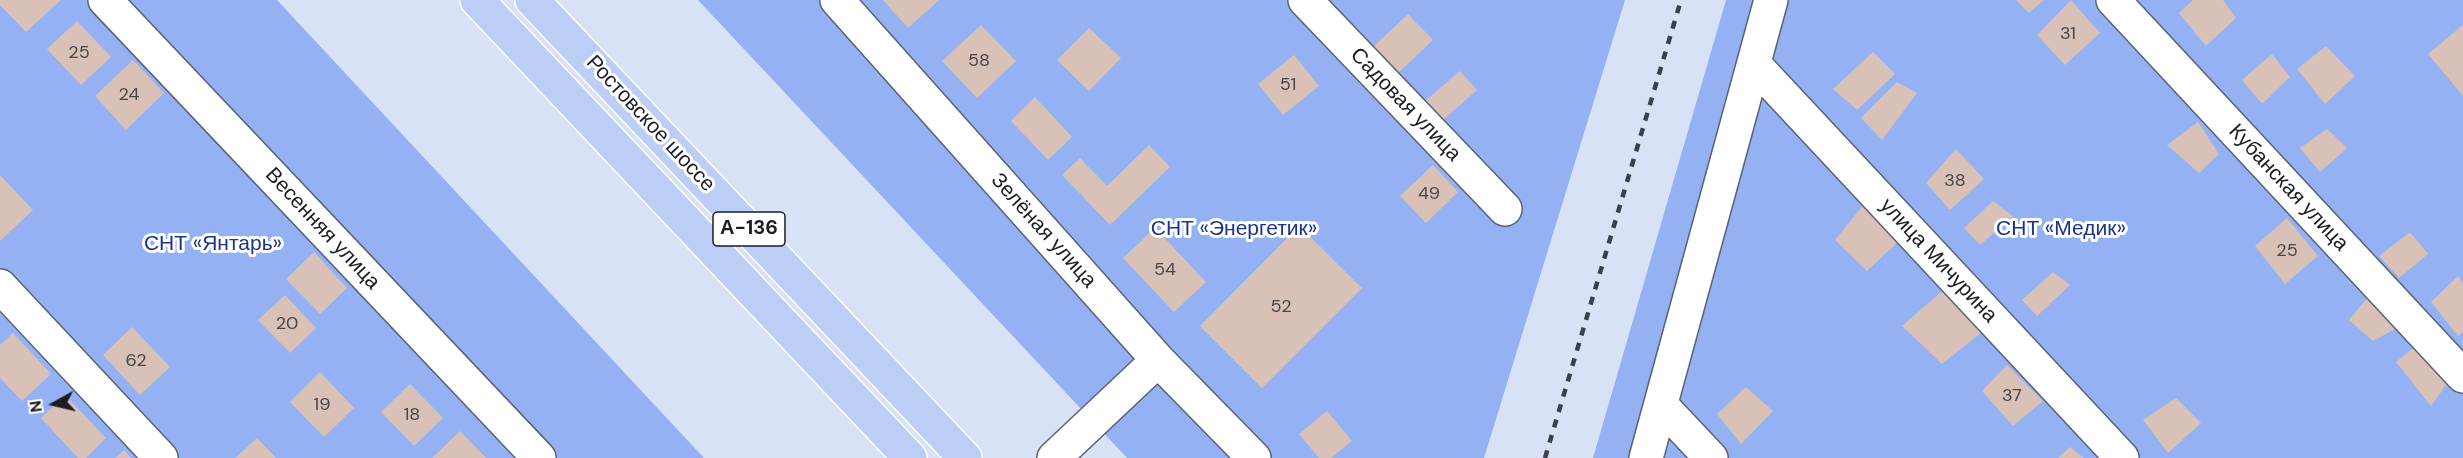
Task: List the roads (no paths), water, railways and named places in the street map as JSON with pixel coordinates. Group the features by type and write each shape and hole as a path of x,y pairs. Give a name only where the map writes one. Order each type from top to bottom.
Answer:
{"highway":[{"name":"Ростовское шоссе","path":"477,0 910,458"},
{"name":"Ростовское шоссе","path":"532,0 965,458"}],"street":[{"name":"Весенняя улица","path":"105,0 539,458"},
{"name":"Зелёная улица","path":"837,0 1158,360 1254,458"},
{"name":"Садовая улица","path":"1305,0 1505,209"},
{"path":"1646,458 1771,0"},
{"name":"Кубанская улица","path":"2113,0 2463,376"},
{"name":"улица Мичурина","path":"1754,64 2122,458"},
{"path":"0,286 161,458"},
{"path":"1054,458 1158,360"},
{"path":"1662,406 1711,458"}],"railway":[{"path":"1545,458 1681,0"}],"park label":[{"name":"СНТ «Энергетик»","path":"1234,229"},
{"name":"СНТ «Медик»","path":"2061,229"},
{"name":"СНТ «Янтарь»","path":"213,244"}]}
